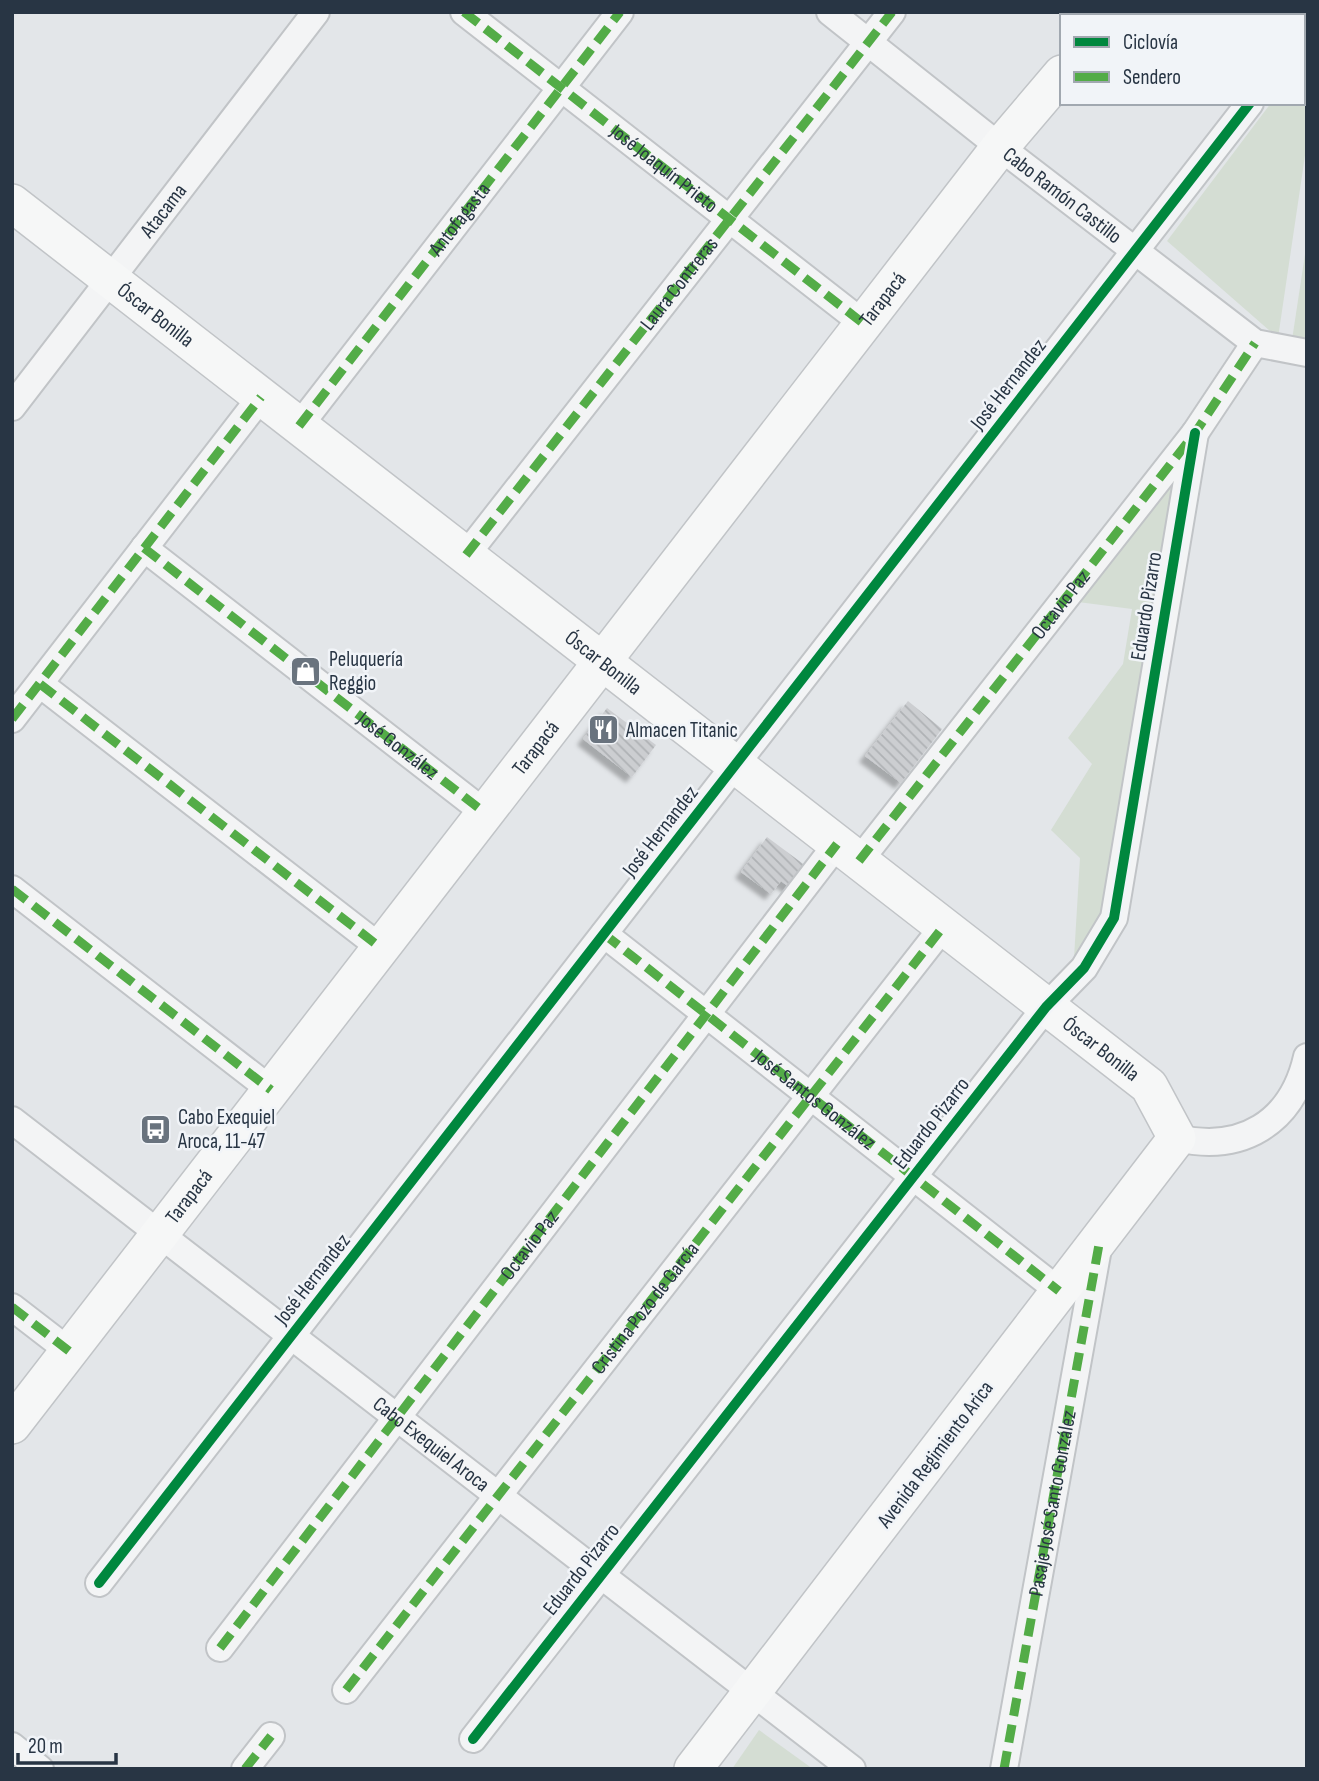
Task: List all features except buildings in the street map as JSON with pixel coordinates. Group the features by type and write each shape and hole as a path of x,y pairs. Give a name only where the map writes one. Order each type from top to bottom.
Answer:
{"street":[{"name":"Atacama","path":"12,407 316,12"},
{"name":"José Joaquín Prieto","path":"464,12 864,324"},
{"name":"Antofagasta","path":"299,426 620,12"},
{"name":"Cabo Ramón Castillo","path":"830,12 1255,343 1307,353"},
{"name":"Laura Contreras","path":"466,555 892,12"},
{"name":"Tarapacá","path":"12,1425 1000,147 1060,76"},
{"name":"José Hernandez","path":"99,1583 1248,105"},
{"name":"Óscar Bonilla","path":"12,203 1149,1086 1177,1138"},
{"name":"Octavio Paz","path":"220,1648 707,1014 848,853 1195,433 1255,343"},
{"path":"12,719 261,397"},
{"name":"Eduardo Pizarro","path":"473,1739 1046,1007 1084,968 1114,918 1195,433"},
{"name":"José González","path":"144,548 485,813"},
{"path":"40,684 381,948"},
{"path":"12,889 271,1090"},
{"name":"Cristina Pozo de García","path":"346,1690 943,927"},
{"name":"José Santos González","path":"604,934 1059,1291"},
{"path":"1177,1138 1194,1142 1230,1142 1263,1128 1280,1113 1293,1096 1303,1076 1307,1057"},
{"name":"Cabo Exequiel Aroca","path":"12,1121 852,1769"},
{"name":"Avenida Regimiento Arica","path":"693,1769 1177,1138"},
{"name":"Pasaje José Santo González","path":"1004,1769 1100,1239"},
{"path":"12,1307 69,1351"},
{"path":"245,1769 271,1736"},
{"path":"12,1746 40,1769"}],"shaded area":[{"path":"1307,12 1307,142 1278,338 1167,241 1269,105 1305,105 1305,14 1252,14"},
{"path":"1307,241 1307,344 1292,340"},
{"path":"1174,480 1106,917 1074,958 1080,858 1051,830 1092,764 1068,738 1123,664 1132,609 1078,602"},
{"path":"759,1730 813,1769 732,1769"}],"marked path":[{"path":"464,12 864,324"},
{"path":"299,426 620,12"},
{"path":"466,555 892,12"},
{"path":"859,861 1195,433 1255,343"},
{"path":"12,719 261,397"},
{"path":"144,548 485,813"},
{"path":"40,684 381,948"},
{"path":"220,1648 837,844"},
{"path":"12,889 271,1090"},
{"path":"346,1690 943,927"},
{"path":"604,934 1059,1291"},
{"path":"1004,1769 1100,1239"},
{"path":"12,1307 69,1351"},
{"path":"245,1769 271,1736"}],"cycle path":[{"path":"99,1583 1248,105"},
{"path":"473,1739 1046,1007 1084,968 1114,918 1195,433"}],"place":[{"name":"Peluquería Reggio","path":"306,671"},
{"name":"Almacen Titanic","path":"603,730"},
{"name":"Cabo Exequiel Aroca, 11-47","path":"155,1129"}]}
